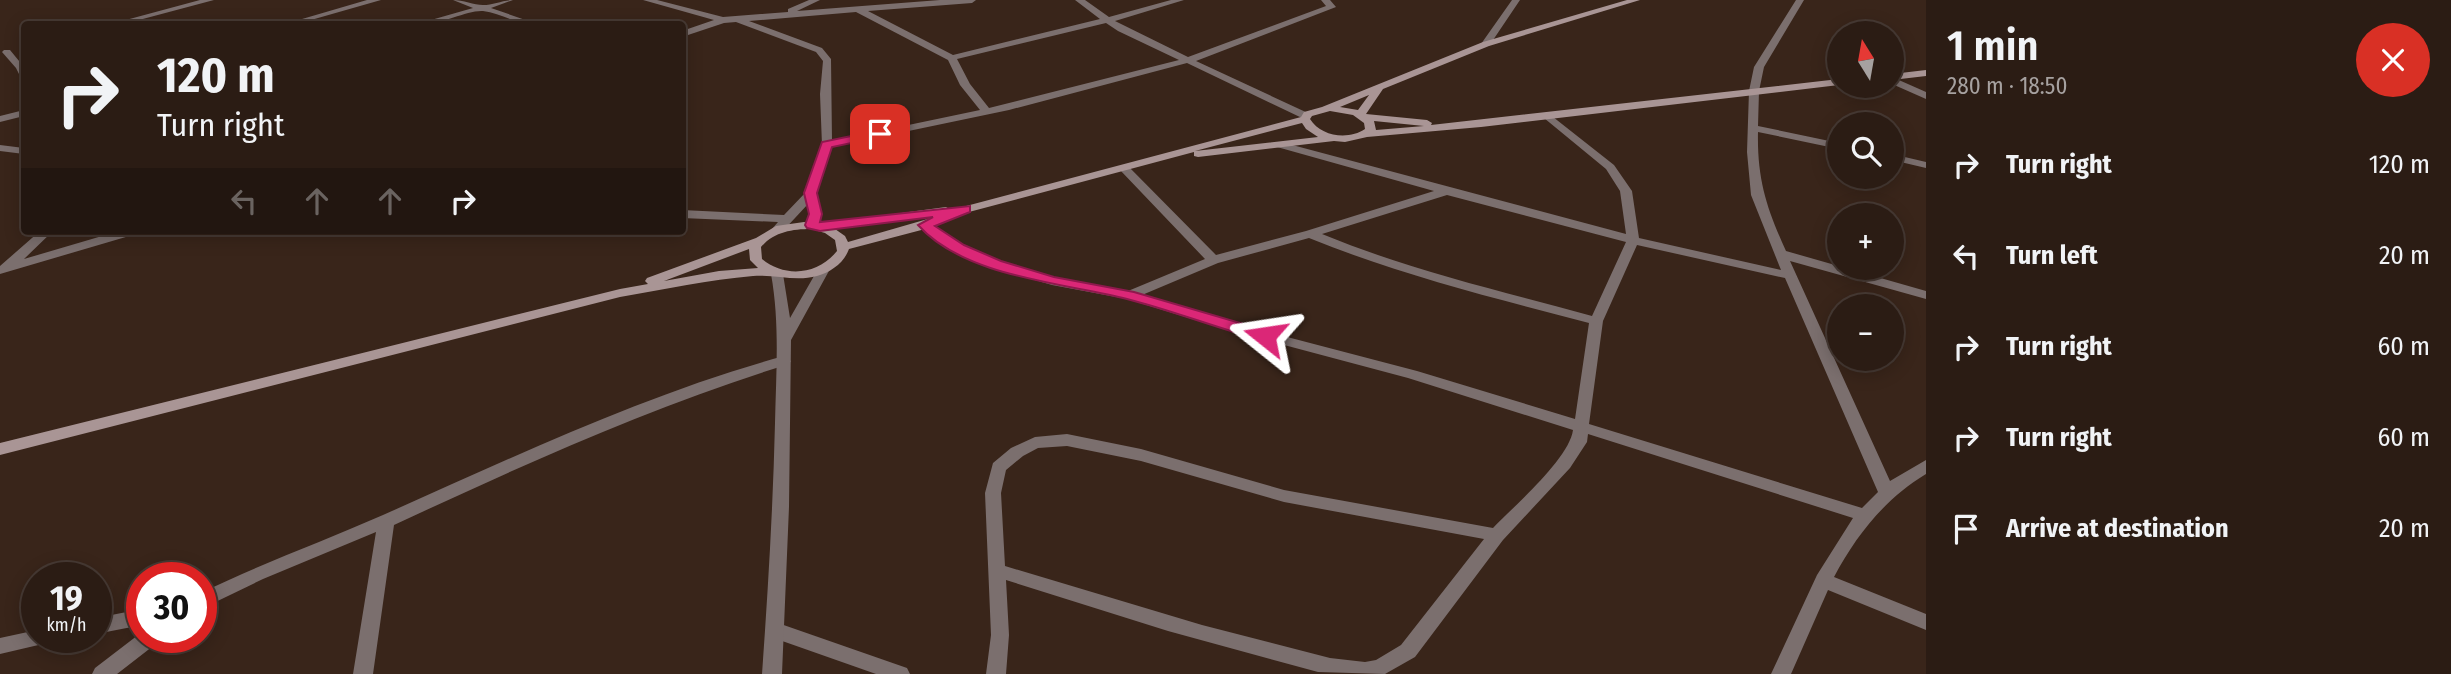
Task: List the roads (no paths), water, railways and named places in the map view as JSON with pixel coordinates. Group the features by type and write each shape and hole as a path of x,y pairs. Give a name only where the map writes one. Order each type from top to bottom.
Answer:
{"main road":[{"path":"844,247 925,225 965,209 1306,117 1312,111 1326,108 1486,44 1636,0"},
{"path":"1904,76 1926,73"},
{"path":"1155,158 1481,124 1827,83"},
{"path":"1362,116 1382,84"},
{"path":"1326,108 1346,110 1362,116 1481,124"},
{"path":"1362,116 1371,127 1367,134"},
{"path":"1306,117 1312,129 1335,138"},
{"path":"620,293 759,241 778,229 965,209"},
{"path":"816,226 836,234 844,247"},
{"path":"759,241 754,254 756,260 773,272"},
{"path":"0,449 620,293 719,275 773,272 800,275 824,269 840,257 844,247"}],"street":[{"path":"128,21 210,0"},
{"path":"300,21 377,0"},
{"path":"457,0 524,21"},
{"path":"438,21 509,0"},
{"path":"647,0 723,20"},
{"path":"686,33 723,20 972,0"},
{"path":"1079,0 1107,20 1306,117"},
{"path":"952,58 1002,42 1107,20 1180,0"},
{"path":"827,145 987,112 1189,60 1332,7 1325,0"},
{"path":"1486,44 1516,0"},
{"path":"1800,0 1759,67 1754,91 1752,152 1757,195 1886,491"},
{"path":"784,15 811,1"},
{"path":"859,10 952,58 965,85 987,112"},
{"path":"137,19 141,21"},
{"path":"737,19 819,50 826,56 827,145 811,193 778,229"},
{"path":"8,52 21,69"},
{"path":"1904,84 1926,96"},
{"path":"0,119 21,114"},
{"path":"999,571 1181,627 1331,666 1367,671 1390,663 1408,650 1497,535 1564,464 1579,442 1596,321 1633,240 1626,191 1610,167 1548,116"},
{"path":"1753,128 1827,143"},
{"path":"1281,145 1633,240 1792,276"},
{"path":"0,148 21,150"},
{"path":"1904,160 1926,165"},
{"path":"1124,168 1213,260"},
{"path":"1129,295 1213,260 1310,234 1447,191"},
{"path":"811,193 816,226"},
{"path":"686,214 788,219"},
{"path":"925,225 959,248 996,264 1052,281 1129,295 1233,327 1412,374 1864,515"},
{"path":"1310,234 1359,254 1422,274 1596,321"},
{"path":"3,269 42,235"},
{"path":"3,269 118,235"},
{"path":"1781,254 1926,295"},
{"path":"785,341 824,269"},
{"path":"772,674 783,469 785,341 785,312 773,272"},
{"path":"217,594 257,574 386,521 528,456 632,413 714,382 784,361"},
{"path":"996,674 1000,635 999,571 993,493 999,467 1017,452 1035,443 1067,440 1141,455 1284,496 1497,535"},
{"path":"1781,674 1823,580 1864,515 1886,491 1926,466"},
{"path":"363,674 386,521"},
{"path":"1823,580 1926,622"},
{"path":"775,630 900,674"},
{"path":"0,646 21,641"},
{"path":"102,674 129,653"}]}
